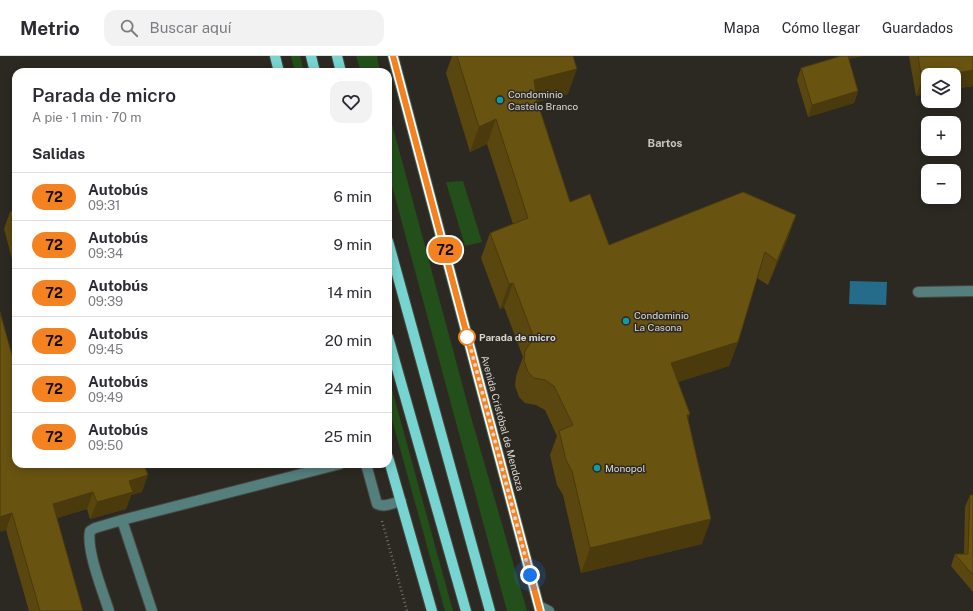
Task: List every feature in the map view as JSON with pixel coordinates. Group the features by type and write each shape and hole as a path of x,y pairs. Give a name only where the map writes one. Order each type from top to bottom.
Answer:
{"main road":[{"path":"275,56 278,68"},
{"path":"311,56 314,68"},
{"path":"337,56 340,68"},
{"name":"Avenida Cristóbal de Mendoza","path":"393,56 540,608"},
{"path":"392,256 490,611"},
{"path":"392,351 466,611"},
{"path":"391,468 432,611"}],"street":[{"path":"918,292 973,291"},
{"path":"109,611 92,557 89,537 90,531 95,528 122,520 324,468"},
{"path":"367,468 377,504 381,506 401,501"},
{"path":"122,520 152,611"},
{"path":"540,608 548,611"}],"path":[{"path":"377,504 407,611"}],"green space":[{"path":"291,56 300,56 303,68 294,68"},
{"path":"356,56 377,56 379,68 360,68"},
{"path":"392,124 471,417 527,611 507,611 392,186"},
{"path":"463,181 482,242 465,246 446,182"},
{"path":"392,390 453,611 445,611 392,419"}],"water":[{"path":"850,281 887,282 886,305 849,304"}],"building":[{"path":"457,56 573,56 577,69 534,80 537,101 570,202 590,194 609,245 743,192 796,215 777,261 765,252 738,342 671,363 690,414 687,415 711,519 590,548 572,471 566,460 559,431 573,425 554,386 545,380 534,378 528,372 524,361 525,351 534,338 513,283 509,284 490,233 528,218 496,119 479,127"},
{"path":"841,56 848,56 858,91 812,105 801,68"},
{"path":"918,56 973,56 973,70 961,72 961,68 921,68 921,74"},
{"path":"0,312 12,355 12,468 145,468 148,475 129,481 133,492 97,502 93,492 53,504 83,611 40,611 12,513 0,517"},
{"path":"970,495 973,495 973,575 955,554 968,554"}],"bus line":[{"name":"72","path":"393,56 540,611"}],"place":[{"name":"Condominio Castelo Branco","path":"500,100"},
{"name":"Condominio La Casona","path":"626,321"},
{"name":"Parada de micro","path":"467,337"},
{"name":"Monopol","path":"597,468"}],"district":[{"name":"Bartos","path":"665,143"}],"route":[{"path":"467,337 466,330 530,575"}]}
